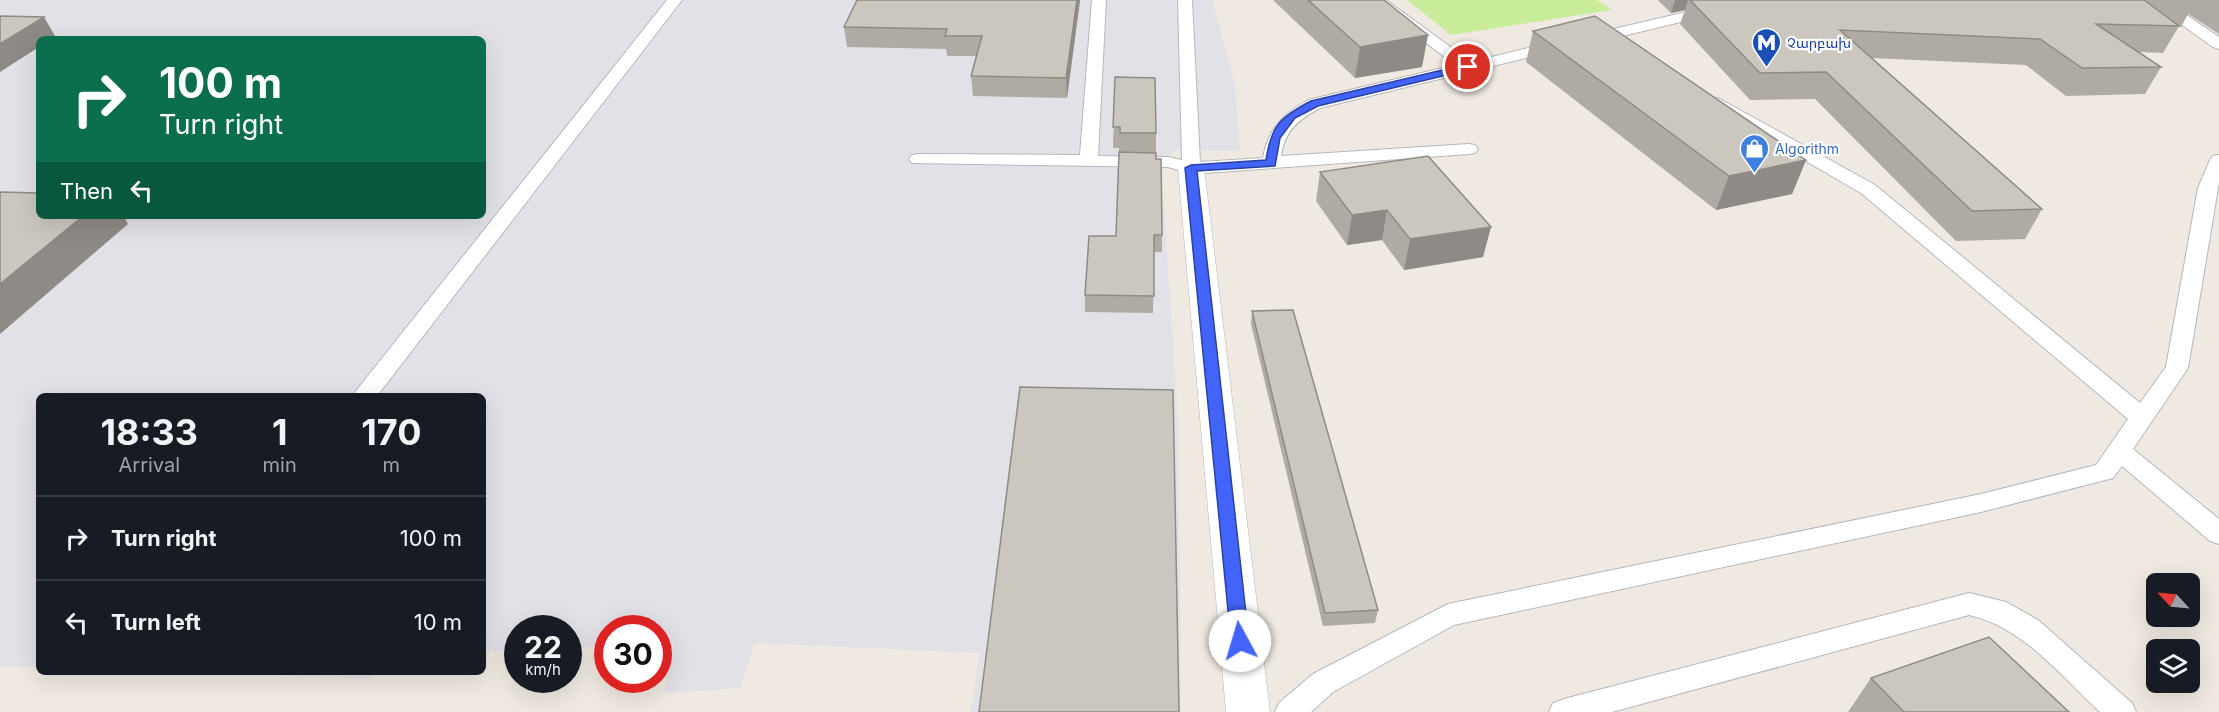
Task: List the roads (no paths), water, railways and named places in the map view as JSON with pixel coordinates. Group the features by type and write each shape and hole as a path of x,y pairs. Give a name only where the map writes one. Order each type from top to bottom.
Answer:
{"street":[{"path":"1191,168 1248,712"}],"lane":[{"path":"366,393 675,0"},
{"path":"1089,162 1099,0"},
{"path":"1185,0 1191,168"},
{"path":"1377,0 1468,67"},
{"path":"1271,164 1275,137 1291,116 1314,104 1700,13 1689,0"},
{"path":"2154,0 2219,44"},
{"path":"1599,36 1619,48"},
{"path":"1702,95 1868,189 2142,418"},
{"path":"918,159 1168,162 1191,168 1469,149"},
{"path":"1290,712 1323,683 1448,615 1981,503 2104,472 2177,368 2207,188 2219,160"},
{"path":"2119,450 2219,534"},
{"path":"1564,712 1629,704 1969,604 1996,610 2028,628 2121,712"}],"place":[{"name":"Չարբախ","path":"1766,68"},
{"name":"Algorithm","path":"1754,174"}]}
